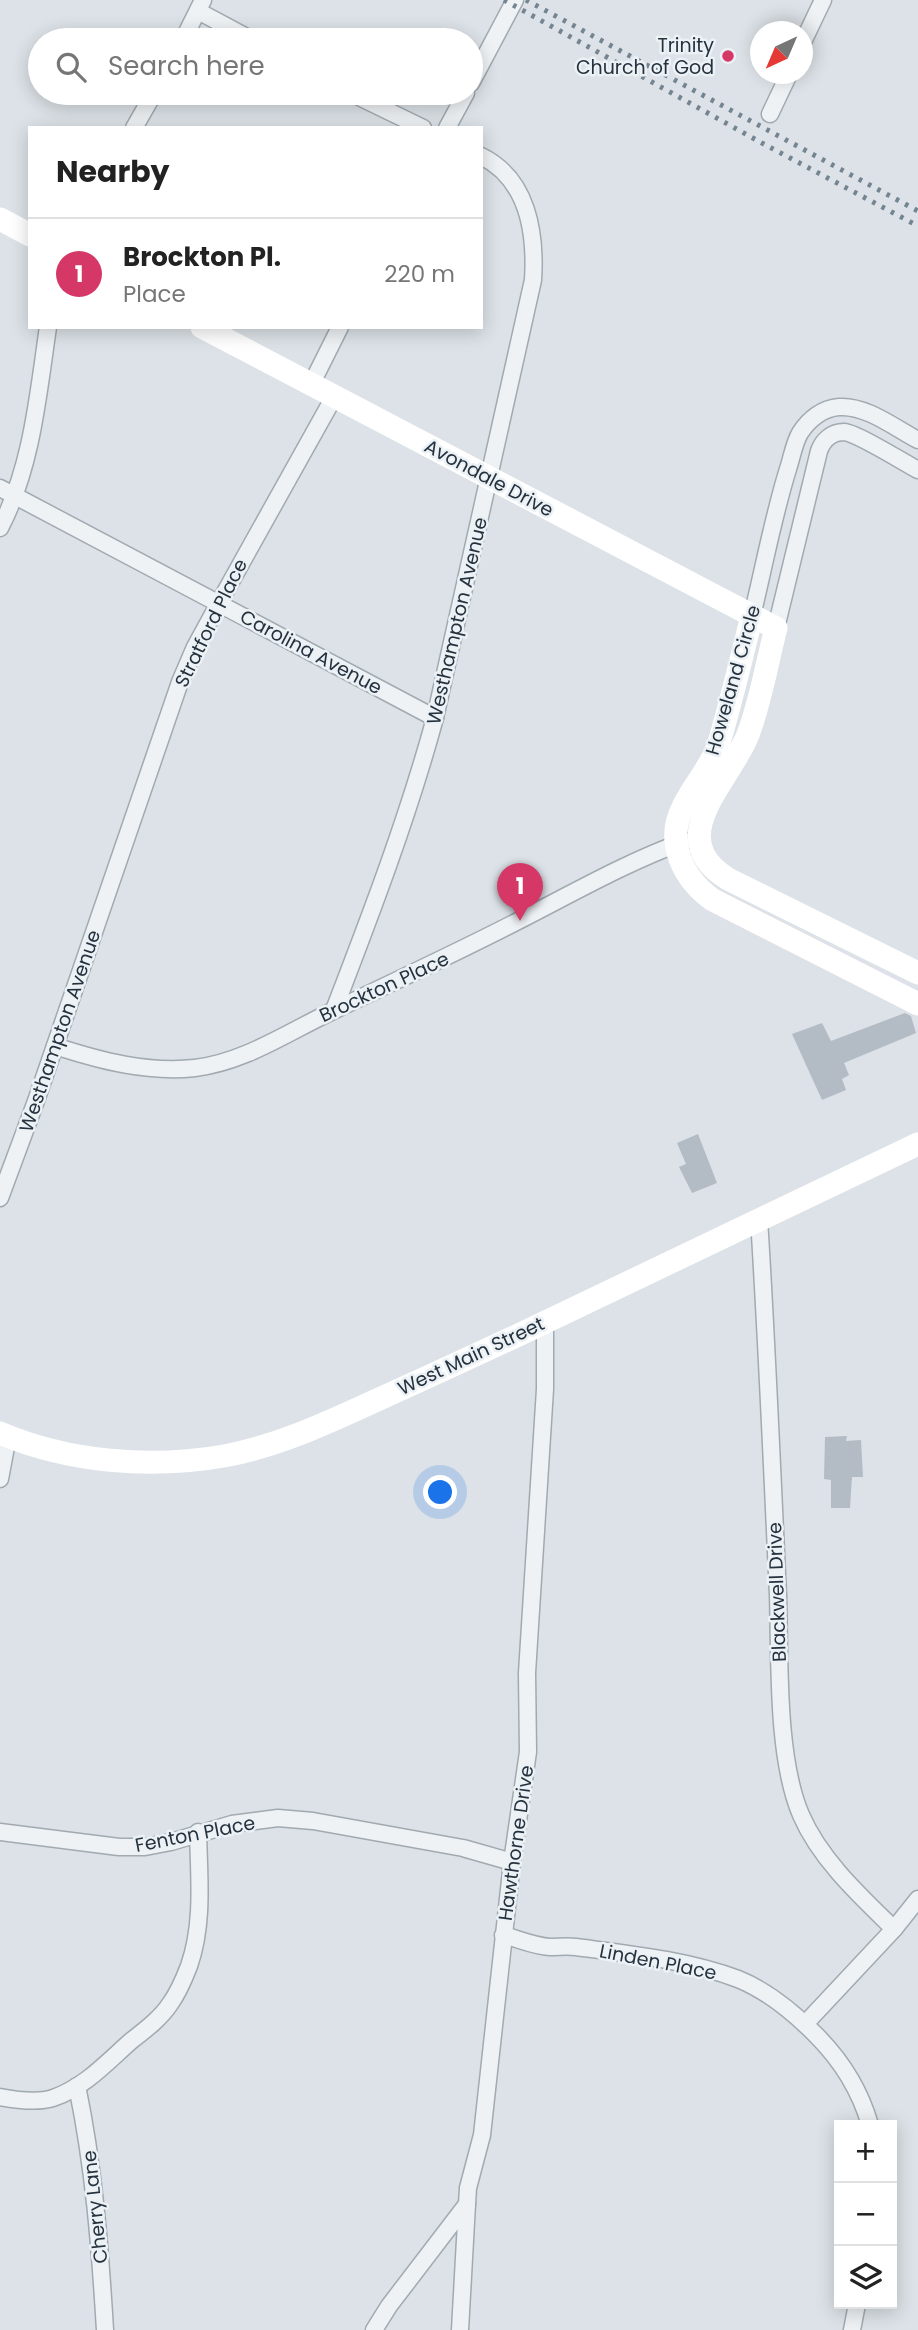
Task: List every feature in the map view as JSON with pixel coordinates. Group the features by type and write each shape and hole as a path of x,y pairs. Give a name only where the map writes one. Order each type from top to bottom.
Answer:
{"street":[{"path":"483,60 515,0"},
{"path":"813,22 823,0"},
{"path":"189,28 200,6 234,28"},
{"path":"771,114 784,84"},
{"path":"135,126 147,105"},
{"path":"376,105 419,126"},
{"path":"448,126 459,105"},
{"name":"Westhampton Avenue","path":"334,1010 423,764 533,280 535,254 532,229 516,188 505,173 483,157"},
{"path":"0,219 28,234"},
{"path":"0,528 16,496 25,468 48,329"},
{"name":"Avondale Drive","path":"206,329 776,628"},
{"path":"312,385 339,329"},
{"name":"Stratford Place","path":"105,903 180,682 195,647 334,397"},
{"name":"Howeland Circle","path":"912,437 870,414 843,407 830,408 818,414 799,434 783,484 717,748 683,807 677,824 676,844 688,877 699,890 713,900 918,1004"},
{"name":"Howeland Circle","path":"698,836 709,802 737,758 749,731 819,451 827,438 834,434 850,433 918,470"},
{"path":"893,456 912,437"},
{"path":"783,484 808,495"},
{"name":"Carolina Avenue","path":"0,488 435,718"},
{"path":"698,836 700,849 713,870 918,973"},
{"name":"Brockton Place","path":"55,1046 96,1060 131,1067 195,1068 219,1063 252,1051 421,971 613,872 698,836"},
{"name":"Westhampton Avenue","path":"0,1198 105,903"},
{"path":"853,971 865,947"},
{"name":"West Main Street","path":"4,1434 37,1446 109,1460 182,1461 222,1456 300,1435 545,1322 918,1144"},
{"name":"Blackwell Drive","path":"758,1219 768,1350 783,1720 790,1782 814,1840 838,1871 894,1929"},
{"name":"Hawthorne Drive","path":"374,2330 389,2306 467,2204 468,2188 482,2135 503,1935 528,1752 527,1673 545,1389 545,1322"},
{"path":"0,1479 4,1434"},
{"name":"Fenton Place","path":"0,1832 119,1847 145,1847 232,1824 278,1818 313,1821 463,1848 512,1862"},
{"path":"0,2097 52,2099 77,2086 108,2063 170,2006 190,1964 197,1936 200,1908 198,1832"},
{"path":"805,2024 894,1929 918,1899"},
{"name":"Linden Place","path":"503,1935 548,1947 573,1946 678,1964 738,1979 781,2004 830,2049 860,2096 868,2120"},
{"name":"Cherry Lane","path":"77,2086 89,2144 96,2202 105,2330"},
{"path":"460,2330 467,2204"},
{"path":"852,2330 856,2309"}],"building":[{"path":"905,1013 911,1016 916,1033 844,1063 849,1075 842,1079 846,1090 822,1100 792,1034 822,1023 831,1041"},
{"path":"698,1134 717,1183 692,1193 679,1167 686,1164 677,1143"},
{"path":"847,1436 846,1441 861,1440 863,1477 852,1477 850,1508 831,1508 831,1480 824,1479 825,1437"}],"railway":[{"path":"504,0 918,226"},
{"path":"526,0 918,211"}],"place":[{"name":"Trinity Church of God","path":"728,56"},
{"name":"Brockton Pl.","path":"520,921"}]}
